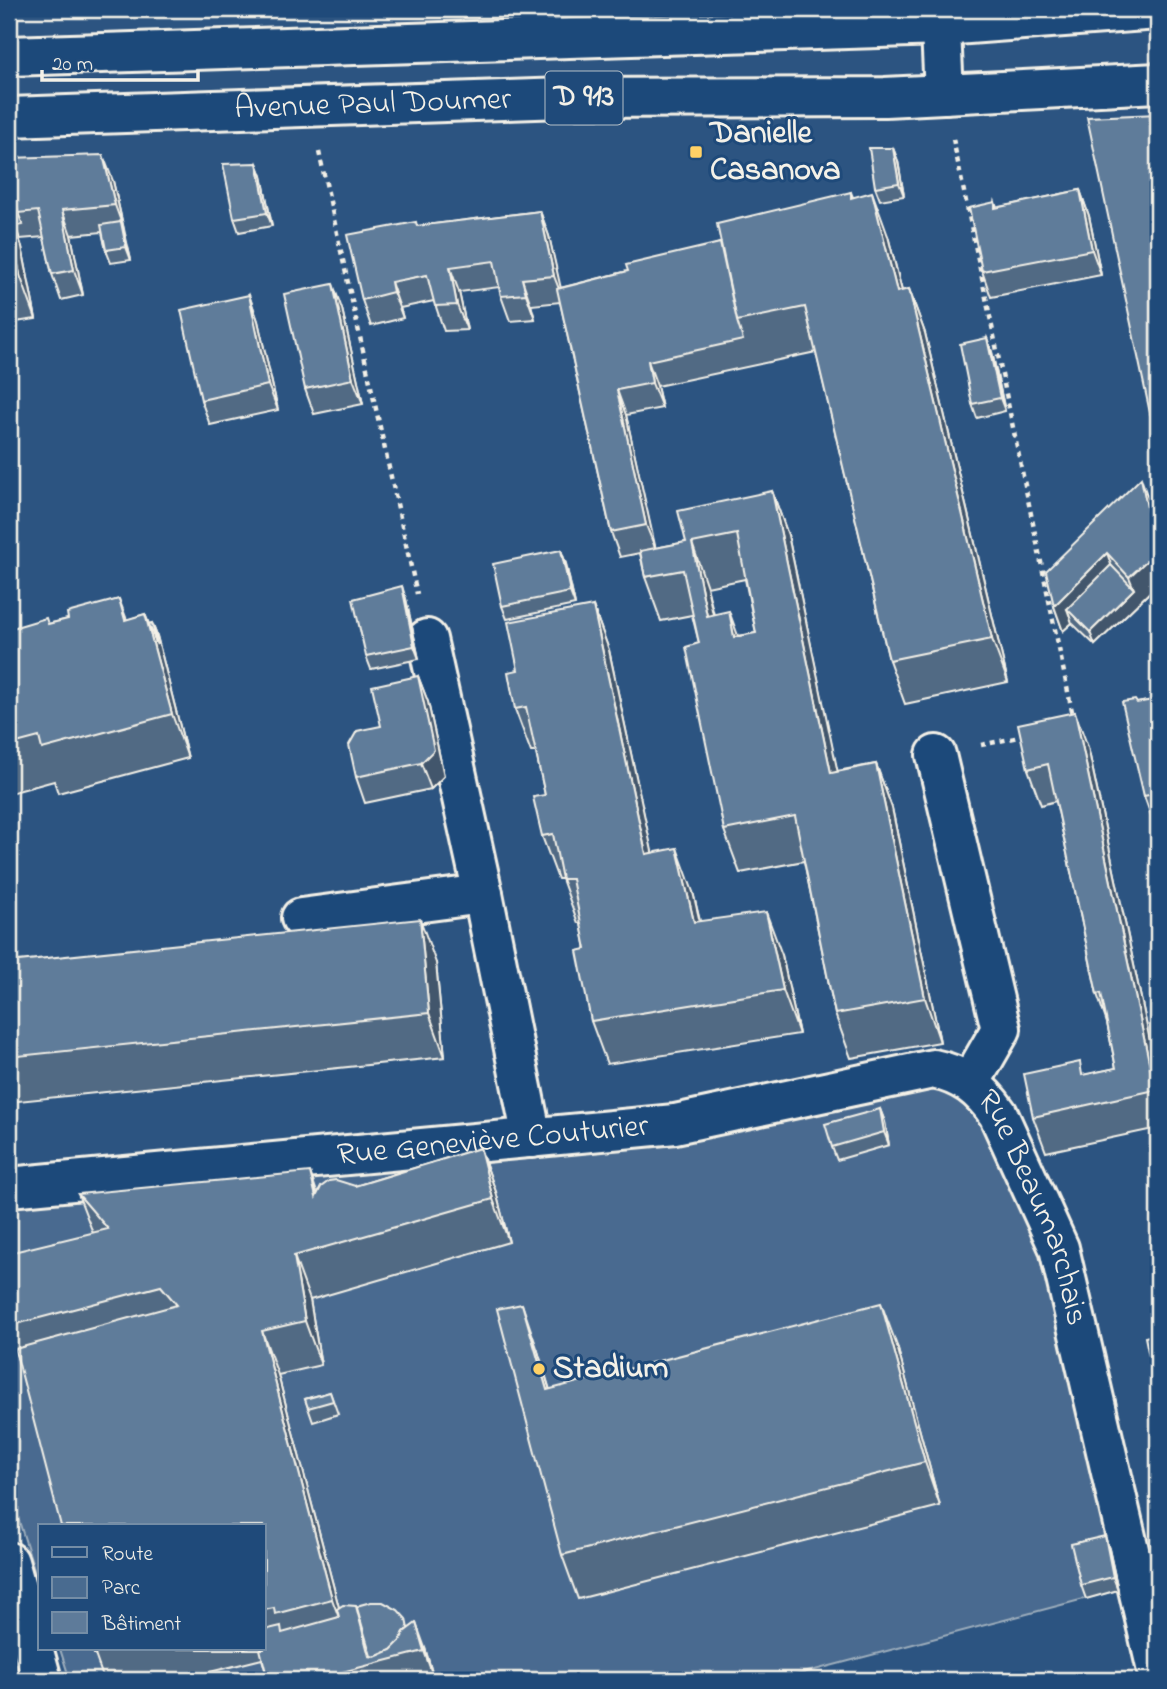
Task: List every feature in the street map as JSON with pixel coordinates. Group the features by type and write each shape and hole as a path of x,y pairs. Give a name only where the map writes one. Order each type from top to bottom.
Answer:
{"main road":[{"name":"Avenue Paul Doumer","path":"9,57 1158,10"},
{"path":"941,18 944,94"},
{"name":"Avenue Paul Doumer","path":"9,117 564,97 885,97 1158,83"},
{"path":"427,639 483,894 531,1138"},
{"name":"Rue Beaumarchais","path":"936,755 1001,1029 970,1083 985,1095 998,1114 1059,1248 1158,1675"},
{"path":"301,918 483,894"},
{"name":"Rue Geneviève Couturier","path":"9,1186 675,1124 933,1069 952,1073 970,1083"},
{"path":"9,1562 42,1680"}],"path":[{"path":"944,94 1075,725"},
{"path":"308,105 427,639"},
{"path":"936,755 1037,733"}],"green space":[{"name":"Stadium","path":"938,1086 954,1093 983,1120 1043,1250 1118,1590 777,1680 70,1680 60,1650 266,1650 266,1524 38,1524 38,1582 9,1489 9,1202"}],"building":[{"path":"1158,114 1158,411 1150,413 1087,117"},
{"path":"869,148 893,148 899,183 875,187"},
{"path":"103,155 115,205 62,210 74,270 52,274 38,211 18,213 9,158"},
{"path":"257,163 267,213 234,218 223,164"},
{"path":"9,170 23,225 15,226 9,195"},
{"path":"1080,190 1092,250 982,271 969,208 995,202 995,208"},
{"path":"851,192 851,198 872,192 897,292 909,289 992,639 889,660 805,307 737,321 717,224"},
{"path":"540,211 554,276 522,279 526,294 501,296 494,261 450,267 457,305 435,306 427,275 391,282 393,292 362,300 347,235 416,222 417,226"},
{"path":"9,216 20,275 9,277"},
{"path":"121,222 126,247 106,250 101,225"},
{"path":"720,243 743,340 648,361 652,383 617,390 646,525 611,532 557,289 628,271 626,265"},
{"path":"333,284 353,379 305,389 284,294"},
{"path":"249,295 268,385 201,400 181,310"},
{"path":"987,338 1000,398 972,404 960,344"},
{"path":"1141,478 1156,552 1129,577 1107,553 1054,606 1046,571"},
{"path":"772,491 831,773 876,764 925,998 835,1014 795,816 724,830 686,647 699,643 683,570 645,577 640,551 686,542 678,511","holes":["737,534 756,633 734,637 729,611 707,616 692,543"]},
{"path":"561,550 570,592 502,606 493,564"},
{"path":"1111,565 1134,589 1090,632 1067,609"},
{"path":"402,586 414,646 366,656 353,599"},
{"path":"119,599 125,620 145,614 172,714 42,749 39,737 9,745 9,629 46,618 48,624 68,619 67,613"},
{"path":"593,606 646,854 677,848 694,922 766,912 783,990 591,1021 577,951 586,949 572,879 562,879 553,834 542,836 533,797 545,795 526,707 515,709 508,672 518,670 508,622"},
{"path":"152,623 157,645 149,624"},
{"path":"418,676 434,750 421,763 356,777 349,745 357,731 381,726 372,686"},
{"path":"1158,699 1158,793 1144,796 1122,702 1135,700 1137,703"},
{"path":"1075,712 1155,1090 1033,1117 1024,1074 1080,1062 1082,1075 1116,1068 1101,993 1097,994 1048,764 1028,769 1018,724"},
{"path":"420,919 429,1013 9,1057 9,962"},
{"path":"880,1109 884,1132 832,1147 825,1124"},
{"path":"480,1148 493,1199 294,1256 305,1321 262,1331 332,1599 275,1614 274,1608 266,1610 266,1524 60,1524 15,1349 177,1305 161,1286 9,1326 9,1253 108,1229 78,1194 310,1172 316,1197 321,1187 329,1181 336,1180 355,1186"},
{"path":"881,1303 925,1462 562,1555 497,1309 522,1304 547,1390"},
{"path":"1158,1334 1158,1400 1145,1337"},
{"path":"330,1392 333,1401 308,1408 305,1399"},
{"path":"1105,1536 1113,1577 1081,1585 1071,1544"},
{"path":"371,1602 383,1602 398,1610 406,1619 408,1629 391,1650 375,1657 371,1656 357,1608"},
{"path":"343,1605 356,1606 369,1656 375,1657 391,1650 404,1632 416,1623 424,1651 311,1680 268,1680 260,1650 266,1650 266,1630 281,1626 282,1633 339,1617 337,1609"},
{"path":"93,1650 110,1650 94,1654"}],"place":[{"name":"Danielle Casanova","path":"696,152"},
{"name":"Stadium","path":"539,1369"}]}
